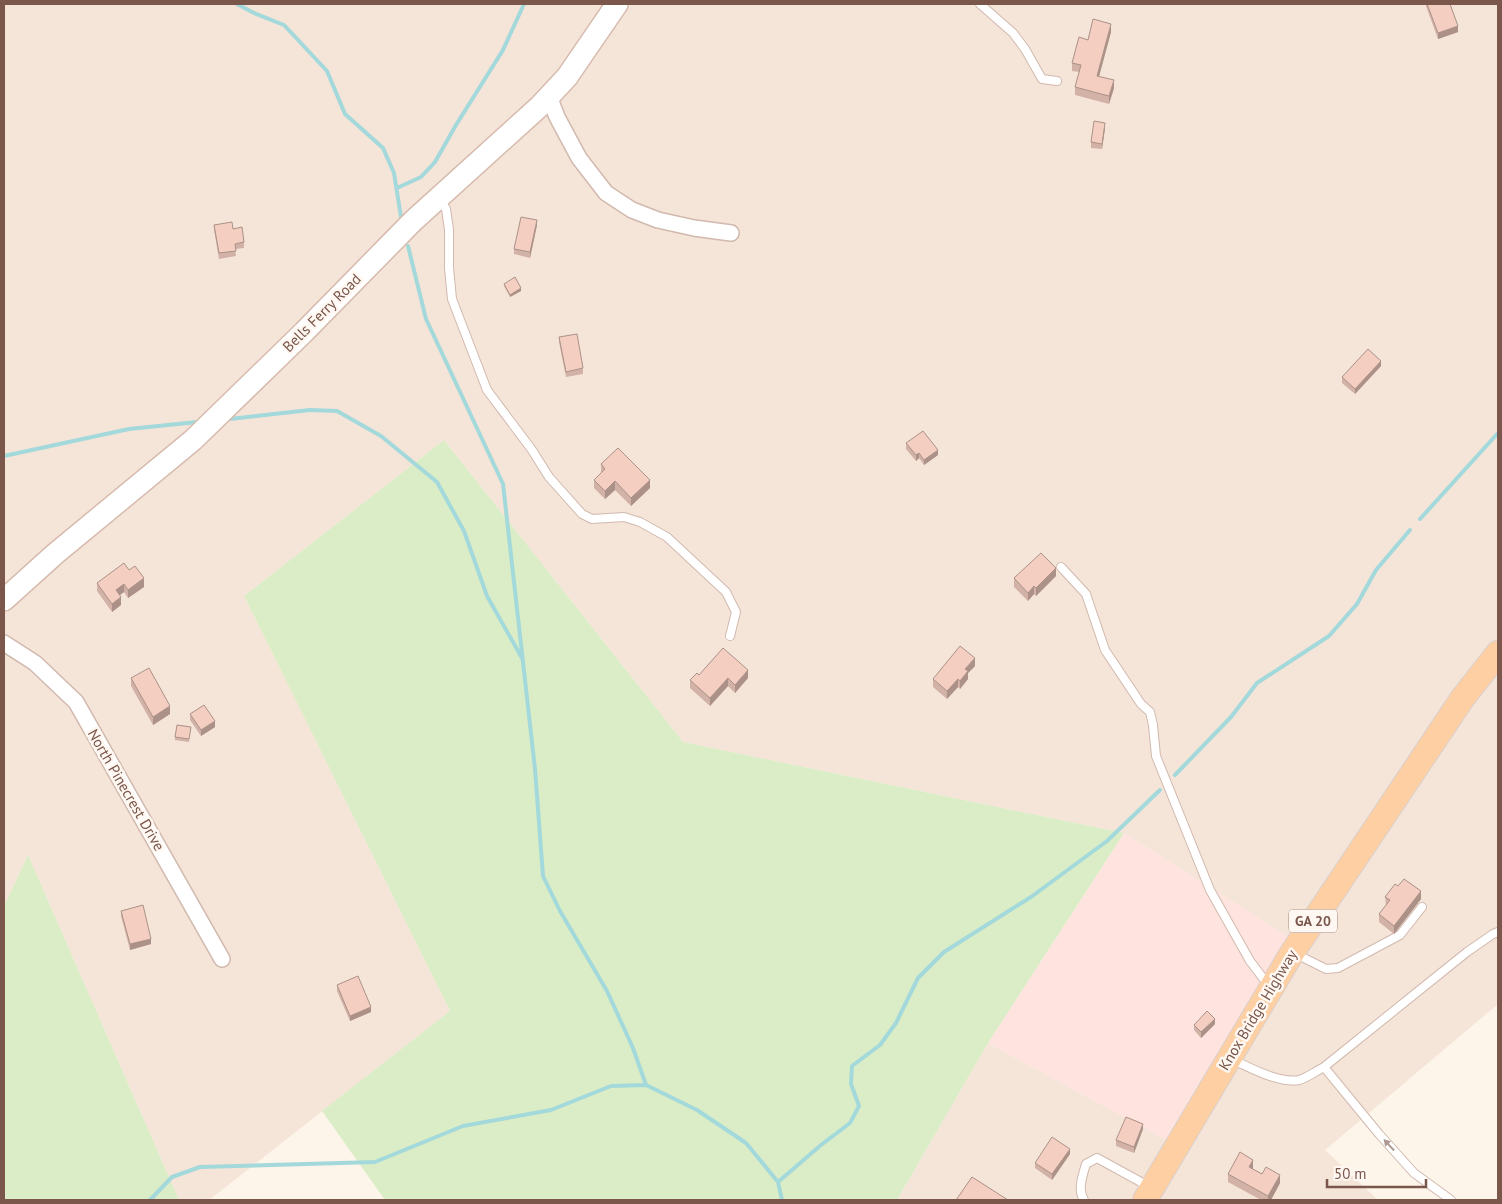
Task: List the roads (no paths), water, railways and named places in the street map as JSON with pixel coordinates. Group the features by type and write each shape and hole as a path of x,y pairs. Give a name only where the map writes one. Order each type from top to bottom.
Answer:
{"main road":[{"name":"Bells Ferry Road","path":"4,600 55,554 193,440 304,332 393,240 548,98 567,77 617,4"},
{"name":"Knox Bridge Highway","path":"1148,1194 1292,953 1462,699 1498,653"}],"street":[{"path":"548,98 579,158 606,193 632,210 658,220 694,228 731,232"},
{"name":"North Pinecrest Drive","path":"4,643 36,663 76,702 222,959"}],"lane":[{"path":"980,4 1013,33 1025,49 1042,79 1057,81"},
{"path":"438,198 446,209 449,230 449,268 452,299 487,390 532,450 549,477 582,514 592,519 624,517 640,522 666,537 726,592 736,612 730,636"},
{"path":"1061,566 1086,594 1105,650 1126,682 1150,712 1156,756 1210,890 1250,961 1270,988"},
{"path":"1292,953 1326,969 1338,968 1400,935 1422,907"},
{"path":"1229,1058 1273,1077 1299,1080 1324,1068 1467,952 1498,932"},
{"path":"1324,1068 1414,1173 1451,1200"},
{"path":"1084,1200 1082,1198 1081,1181 1086,1164 1097,1158 1148,1194"}],"waterway":[{"path":"237,4 284,25 327,71 345,114 383,148 394,173 401,217"},
{"path":"397,188 421,177 435,162 503,50 524,4"},
{"path":"408,246 426,319 503,484 535,769 543,876 560,911 607,991 633,1048 646,1085"},
{"path":"230,419 310,410 337,411 381,436 437,482 464,531 487,596 522,658"},
{"path":"4,456 129,429 197,422"},
{"path":"1420,519 1498,433"},
{"path":"1175,775 1231,717 1257,683 1329,636 1357,604 1376,570 1410,530"},
{"path":"778,1182 850,1123 859,1106 851,1084 852,1066 880,1045 896,1023 918,978 944,952 1031,897 1107,841 1160,790"},
{"path":"150,1200 172,1177 200,1167 375,1162 463,1126 551,1110 611,1086 646,1085 697,1110 746,1143 778,1182 782,1200"}]}
